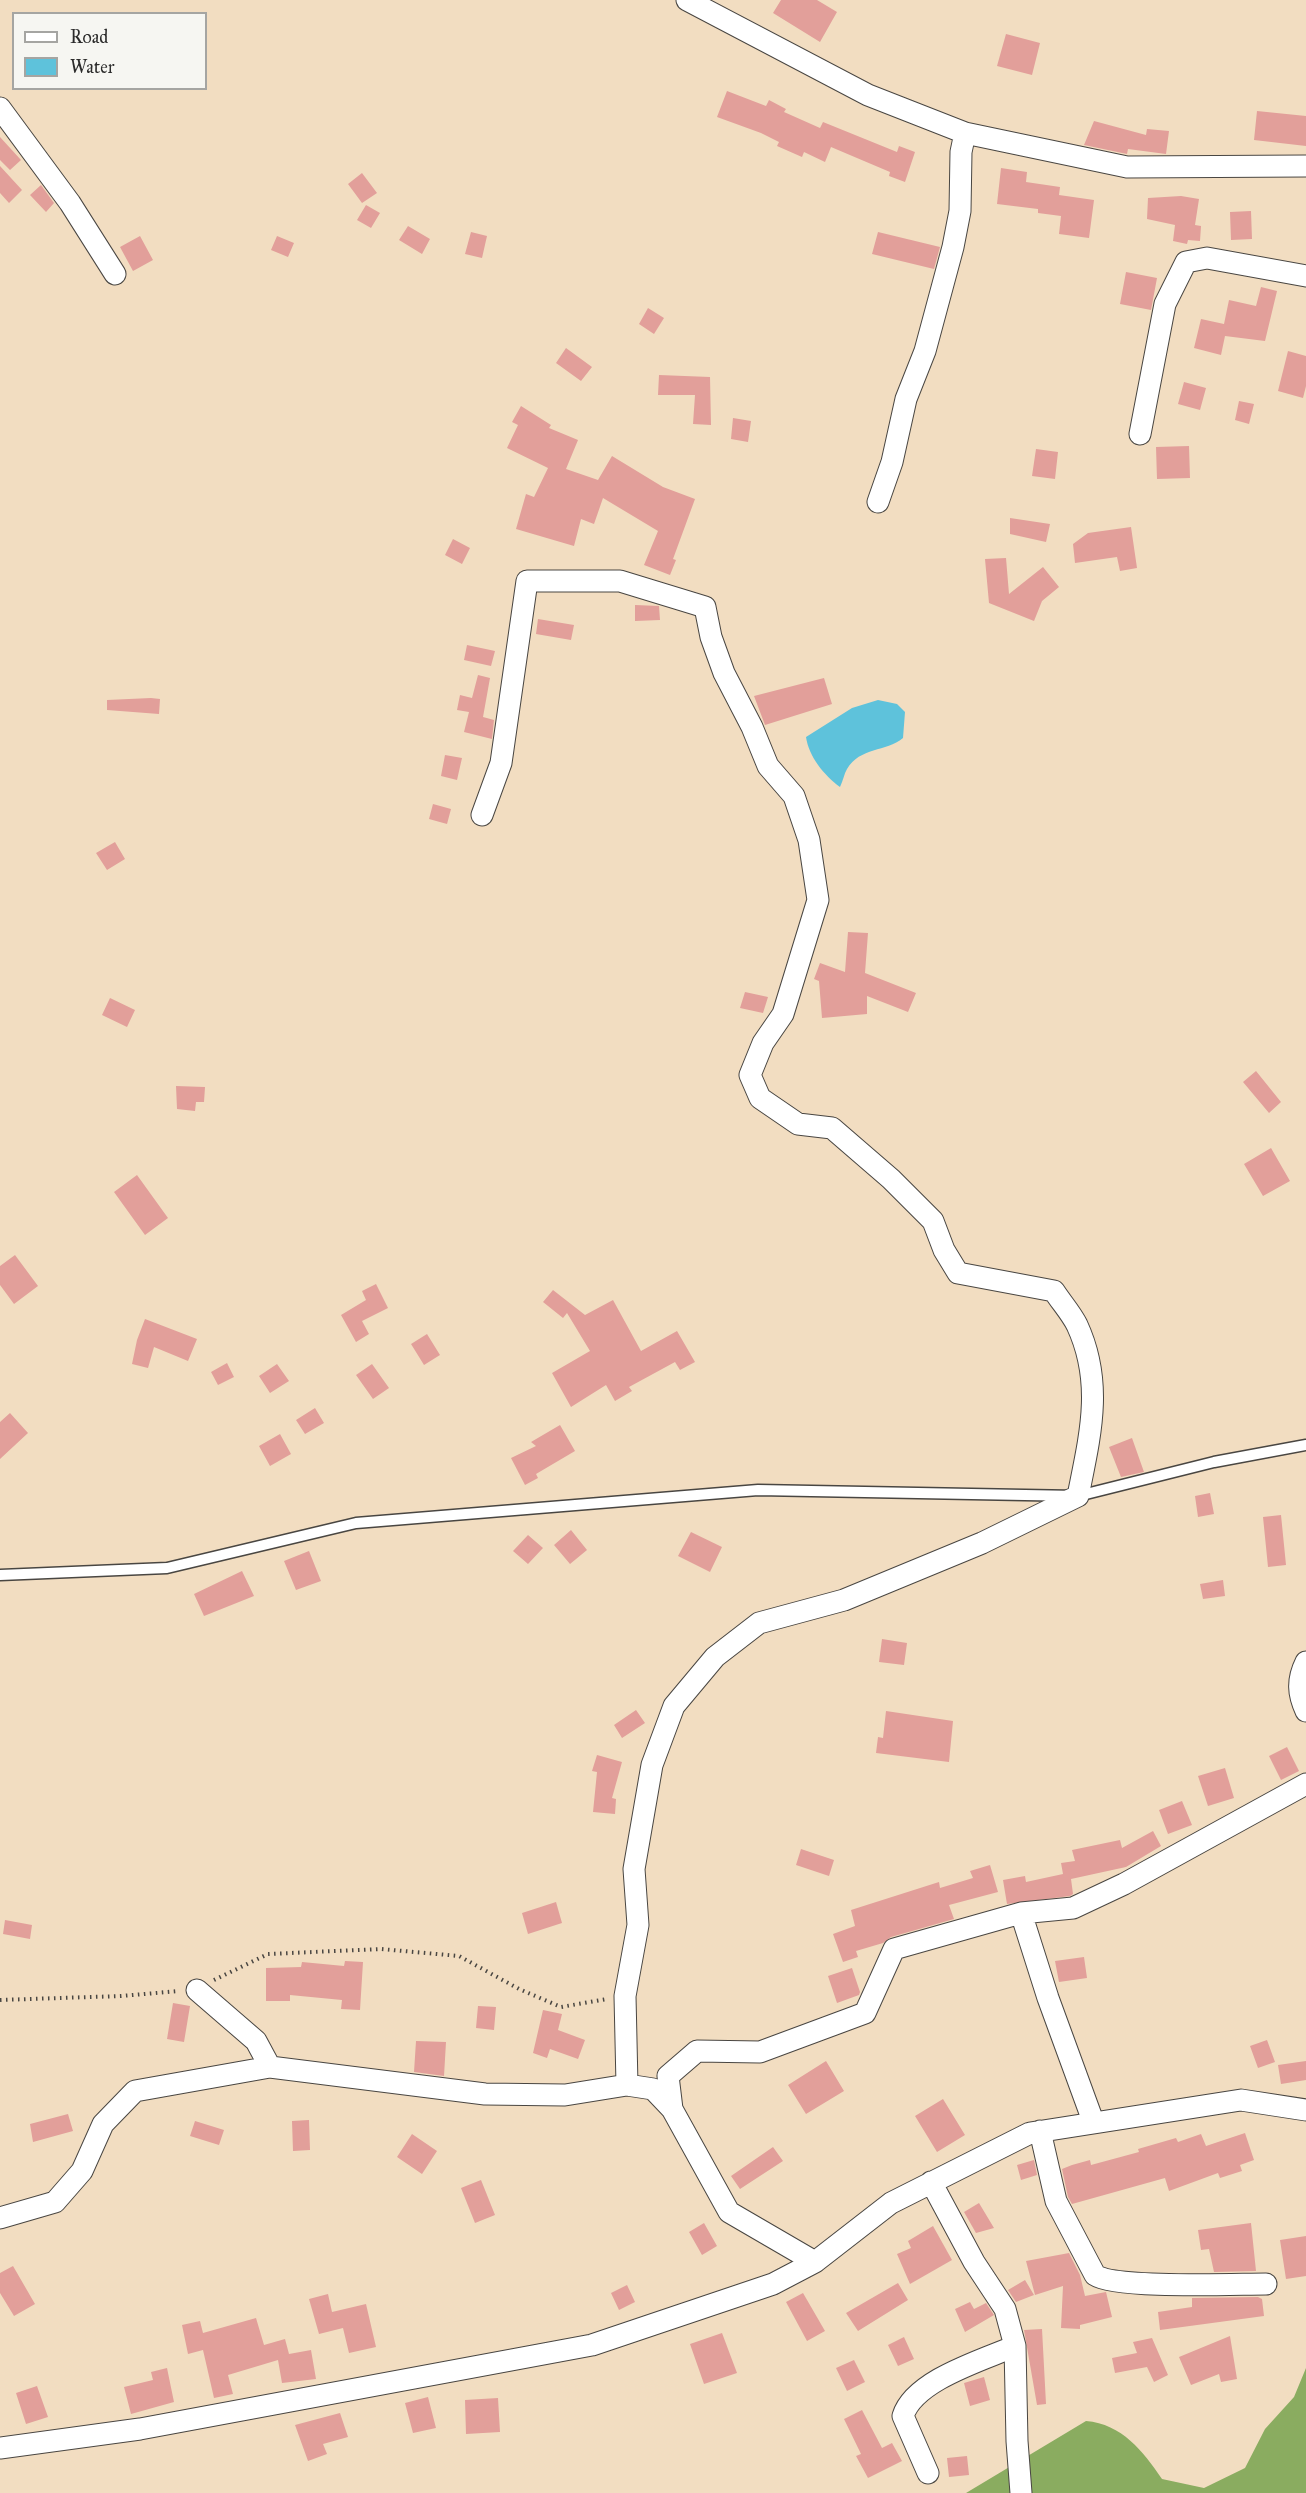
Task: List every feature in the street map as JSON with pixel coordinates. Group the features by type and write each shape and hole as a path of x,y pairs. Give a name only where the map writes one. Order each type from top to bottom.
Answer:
{"street":[{"path":"687,0 868,94 965,133 1127,167 1306,166"},
{"path":"0,108 70,203 115,274"},
{"path":"878,502 892,462 906,399 925,351 953,247 960,211 961,152 965,133"},
{"path":"1140,434 1165,304 1186,262 1207,258 1306,276"},
{"path":"482,815 501,763 527,581 620,581 705,607 711,638 724,673 752,727 768,766 794,796 809,840 818,900 783,1014 763,1043 750,1075 760,1098 798,1124 832,1128 891,1179 933,1221 944,1250 958,1273 1054,1291 1077,1324 1091,1367 1094,1418 1078,1496 982,1543 844,1600 759,1623 715,1657 674,1706 652,1765 634,1869 638,1925 625,1996 627,2085"},
{"path":"1306,1662 1301,1672 1299,1695 1306,1711"},
{"path":"672,2109 668,2076 697,2051 760,2052 865,2013 894,1949 1021,1913 1073,1908 1124,1884 1306,1784"},
{"path":"1021,1913 1048,1998 1093,2121"},
{"path":"197,1990 256,2041 270,2067"},
{"path":"0,2218 55,2202 82,2171 103,2124 135,2091 270,2067 485,2094 565,2095 627,2085 653,2090 672,2109 729,2212 815,2262"},
{"path":"0,2448 140,2429 592,2345 773,2284 815,2262 891,2203 1030,2133 1093,2121 1241,2100 1306,2110"},
{"path":"1040,2131 1056,2201 1095,2276 1102,2280 1130,2283 1266,2284"},
{"path":"931,2182 974,2262 1005,2309 1015,2346 1017,2441 1021,2493"},
{"path":"928,2473 903,2416 906,2406 918,2392 951,2373 1015,2346"}],"lane":[{"path":"0,1575 167,1568 356,1523 758,1490 1078,1496 1214,1462 1306,1445"}],"path":[{"path":"0,2000 121,1996 197,1990 268,1954 381,1949 459,1956 561,2007 625,1996"}],"green space":[{"path":"1306,2368 1306,2493 966,2493 1086,2421 1099,2423 1121,2433 1139,2449 1162,2479 1204,2488 1245,2468 1265,2429 1294,2397"}],"water":[{"path":"878,700 897,704 905,712 903,738 889,746 866,753 852,762 840,787 818,765 810,752 806,737 852,708"}],"building":[{"path":"781,0 817,0 837,12 820,42 773,13"},
{"path":"1006,34 1040,43 1032,75 997,66"},
{"path":"727,91 766,106 769,100 786,109 784,112 820,128 823,122 897,152 899,146 915,152 905,182 889,176 890,172 831,147 825,162 804,152 802,157 777,146 779,142 761,133 717,117"},
{"path":"1257,111 1306,116 1306,146 1254,140"},
{"path":"1094,121 1146,135 1147,129 1169,131 1166,154 1128,149 1127,154 1084,145"},
{"path":"0,137 21,160 10,170 0,160"},
{"path":"0,166 22,190 9,203 0,193"},
{"path":"1001,168 1027,172 1026,182 1060,187 1059,195 1094,200 1089,238 1059,234 1061,216 1038,213 1038,209 997,204"},
{"path":"362,173 377,193 362,203 348,184"},
{"path":"41,185 54,203 46,212 30,195"},
{"path":"1181,196 1199,199 1195,225 1201,226 1200,241 1188,240 1187,244 1173,241 1175,225 1147,219 1148,198"},
{"path":"366,205 380,213 371,228 357,220"},
{"path":"1251,211 1252,239 1231,240 1230,212"},
{"path":"408,226 430,239 422,254 399,240"},
{"path":"471,232 487,236 482,258 465,254"},
{"path":"878,232 940,247 934,269 872,254"},
{"path":"140,236 153,260 133,271 120,247"},
{"path":"277,236 294,243 288,257 271,250"},
{"path":"1126,272 1157,278 1151,310 1120,304"},
{"path":"1261,287 1277,291 1265,341 1225,336 1221,355 1194,348 1201,319 1224,324 1229,300 1256,306"},
{"path":"648,308 664,318 654,334 639,324"},
{"path":"566,348 592,367 581,381 556,363"},
{"path":"1288,351 1306,356 1306,386 1303,398 1278,391"},
{"path":"659,375 710,377 711,425 693,424 695,395 658,395"},
{"path":"1184,382 1206,388 1200,410 1178,404"},
{"path":"1239,401 1254,404 1249,424 1235,420"},
{"path":"521,406 551,425 549,428 578,440 566,469 598,480 612,456 663,487 695,499 673,559 676,560 670,575 644,565 658,531 603,498 594,524 581,519 574,546 516,529 526,494 534,497 548,468 507,448 518,425 512,422"},
{"path":"733,418 751,421 748,442 731,439"},
{"path":"1189,446 1190,478 1157,479 1156,447"},
{"path":"1036,449 1058,452 1055,479 1032,476"},
{"path":"1010,518 1050,524 1046,542 1010,534"},
{"path":"1131,527 1137,568 1120,571 1117,557 1075,563 1073,544 1088,533"},
{"path":"453,539 470,548 462,564 445,555"},
{"path":"1006,558 1009,594 1043,567 1059,587 1042,601 1034,621 989,603 985,559"},
{"path":"635,605 659,606 660,620 635,621"},
{"path":"538,619 574,625 571,640 536,634"},
{"path":"467,645 495,651 491,666 464,660"},
{"path":"478,675 490,678 483,717 494,720 492,739 464,732 469,712 457,710 460,695 472,698"},
{"path":"824,678 832,704 765,725 754,696"},
{"path":"160,699 159,714 107,710 107,700"},
{"path":"445,755 462,758 457,780 441,776"},
{"path":"433,804 451,809 447,824 429,819"},
{"path":"115,842 125,859 107,870 96,853"},
{"path":"848,932 868,933 865,973 916,993 908,1012 867,996 867,1014 822,1018 819,981 814,979 820,963 845,972"},
{"path":"745,992 768,997 763,1013 740,1008"},
{"path":"110,998 135,1010 127,1027 102,1015"},
{"path":"1256,1071 1281,1102 1269,1113 1243,1082"},
{"path":"176,1086 205,1087 204,1102 196,1102 195,1111 177,1109"},
{"path":"1271,1148 1290,1181 1263,1196 1244,1164"},
{"path":"137,1175 168,1218 145,1235 114,1192"},
{"path":"15,1255 38,1286 14,1304 0,1285 0,1266"},
{"path":"376,1284 388,1308 362,1321 369,1334 356,1342 341,1315 366,1300 362,1291"},
{"path":"553,1290 585,1315 613,1300 641,1351 677,1331 695,1362 680,1370 675,1362 629,1387 632,1391 615,1401 606,1385 571,1407 552,1373 590,1351 567,1313 563,1318 543,1302"},
{"path":"145,1319 197,1339 188,1361 154,1347 148,1368 132,1364 137,1340"},
{"path":"427,1334 440,1355 424,1365 411,1344"},
{"path":"227,1363 234,1377 218,1385 211,1372"},
{"path":"277,1364 289,1381 270,1393 259,1376"},
{"path":"372,1364 389,1388 373,1399 356,1375"},
{"path":"315,1408 324,1423 305,1434 296,1420"},
{"path":"10,1413 28,1433 0,1459 0,1422"},
{"path":"560,1425 575,1451 536,1474 538,1478 525,1485 511,1458 536,1446 531,1442"},
{"path":"280,1434 291,1454 270,1466 259,1446"},
{"path":"1132,1438 1144,1472 1121,1477 1109,1447"},
{"path":"1210,1493 1214,1514 1198,1517 1195,1496"},
{"path":"1281,1515 1286,1565 1268,1567 1263,1517"},
{"path":"571,1530 587,1550 570,1564 554,1545"},
{"path":"691,1532 722,1547 710,1572 678,1556"},
{"path":"528,1535 543,1548 528,1564 513,1551"},
{"path":"309,1551 321,1581 296,1590 284,1561"},
{"path":"242,1571 254,1596 204,1616 194,1594"},
{"path":"1223,1580 1225,1596 1203,1599 1200,1584"},
{"path":"882,1639 907,1643 904,1665 879,1662"},
{"path":"636,1710 645,1723 622,1738 614,1725"},
{"path":"886,1711 953,1721 949,1762 876,1753 878,1737 883,1738"},
{"path":"1287,1747 1299,1771 1281,1780 1269,1756"},
{"path":"597,1755 622,1762 612,1798 616,1799 615,1814 593,1812 597,1772 592,1771"},
{"path":"1225,1768 1234,1798 1208,1806 1198,1776"},
{"path":"1182,1801 1192,1825 1168,1834 1159,1810"},
{"path":"1153,1831 1161,1846 1126,1867 1071,1879 1073,1894 1070,1896 1007,1904 1003,1880 1025,1876 1026,1882 1063,1874 1061,1863 1075,1861 1072,1850 1120,1840 1122,1848"},
{"path":"801,1849 834,1860 829,1876 796,1865"},
{"path":"990,1865 998,1892 949,1905 954,1919 891,1937 883,1943 856,1951 858,1957 843,1962 833,1934 855,1926 851,1910 939,1882 940,1888 973,1878 970,1871"},
{"path":"556,1902 562,1923 528,1934 522,1913"},
{"path":"5,1920 32,1925 30,1939 3,1934"},
{"path":"1084,1957 1087,1978 1059,1982 1055,1961"},
{"path":"345,1961 363,1962 360,2010 341,2009 342,2000 290,1995 290,2001 266,2001 266,1968 301,1967 302,1962 344,1966"},
{"path":"852,1968 859,1995 837,2003 828,1976"},
{"path":"173,2003 190,2006 184,2042 167,2039"},
{"path":"478,2006 496,2007 494,2030 476,2028"},
{"path":"543,2010 562,2014 558,2030 585,2040 578,2059 550,2049 547,2058 533,2053"},
{"path":"1267,2040 1275,2062 1258,2068 1250,2046"},
{"path":"416,2041 446,2042 444,2076 414,2072"},
{"path":"826,2061 844,2091 806,2114 788,2085"},
{"path":"1306,2061 1306,2080 1281,2084 1278,2065"},
{"path":"943,2099 965,2135 937,2152 915,2116"},
{"path":"68,2114 73,2131 33,2142 30,2124"},
{"path":"309,2120 310,2150 293,2151 292,2121"},
{"path":"195,2121 224,2130 219,2145 190,2136"},
{"path":"1245,2133 1254,2160 1240,2165 1242,2171 1220,2178 1218,2173 1169,2191 1165,2178 1072,2204 1068,2197 1062,2169 1072,2165 1090,2160 1091,2165 1139,2152 1138,2149 1176,2138 1178,2142 1201,2134 1206,2146"},
{"path":"412,2134 437,2151 422,2174 397,2157"},
{"path":"773,2147 783,2161 740,2189 731,2176"},
{"path":"1034,2160 1037,2175 1021,2180 1017,2165"},
{"path":"481,2180 495,2215 475,2223 461,2188"},
{"path":"979,2203 994,2228 976,2233 964,2212"},
{"path":"704,2223 717,2246 702,2255 689,2232"},
{"path":"1251,2223 1256,2271 1214,2272 1209,2249 1201,2250 1198,2230"},
{"path":"933,2226 952,2260 910,2284 897,2254 911,2248 908,2241"},
{"path":"1306,2236 1306,2276 1286,2279 1280,2240"},
{"path":"1069,2253 1080,2275 1085,2296 1106,2292 1112,2317 1080,2325 1080,2329 1061,2328 1063,2286 1035,2295 1026,2261"},
{"path":"13,2266 35,2304 14,2316 0,2293 0,2273"},
{"path":"1025,2280 1034,2295 1016,2302 1008,2290"},
{"path":"898,2283 908,2300 858,2331 846,2313"},
{"path":"627,2285 635,2302 619,2310 611,2293"},
{"path":"803,2293 825,2331 807,2341 786,2302"},
{"path":"328,2294 332,2312 366,2304 376,2347 349,2353 343,2328 319,2334 309,2299"},
{"path":"1258,2297 1262,2299 1264,2316 1160,2330 1158,2312 1192,2307 1192,2298"},
{"path":"970,2302 974,2309 986,2303 994,2315 965,2332 955,2309"},
{"path":"256,2318 264,2345 285,2339 289,2354 311,2350 316,2379 282,2383 278,2360 228,2375 233,2394 214,2398 203,2350 188,2354 182,2325 200,2321 203,2333"},
{"path":"1042,2329 1046,2404 1037,2405 1024,2330"},
{"path":"722,2333 737,2373 704,2384 690,2344"},
{"path":"1230,2336 1237,2379 1221,2382 1219,2374 1191,2385 1179,2357"},
{"path":"904,2337 914,2359 898,2366 888,2345"},
{"path":"1152,2338 1168,2375 1154,2382 1147,2367 1115,2373 1112,2358 1137,2353 1133,2342"},
{"path":"854,2360 865,2382 847,2391 836,2368"},
{"path":"167,2368 174,2402 131,2414 124,2387 153,2380 151,2372"},
{"path":"984,2377 990,2400 970,2406 964,2383"},
{"path":"37,2386 48,2417 26,2424 16,2393"},
{"path":"428,2397 436,2428 413,2433 405,2403"},
{"path":"498,2398 500,2432 466,2434 465,2400"},
{"path":"862,2410 882,2448 892,2443 902,2461 868,2478 856,2456 861,2454 844,2419"},
{"path":"340,2413 348,2437 323,2444 327,2454 308,2461 295,2425"},
{"path":"967,2456 969,2475 949,2477 947,2458"}]}
